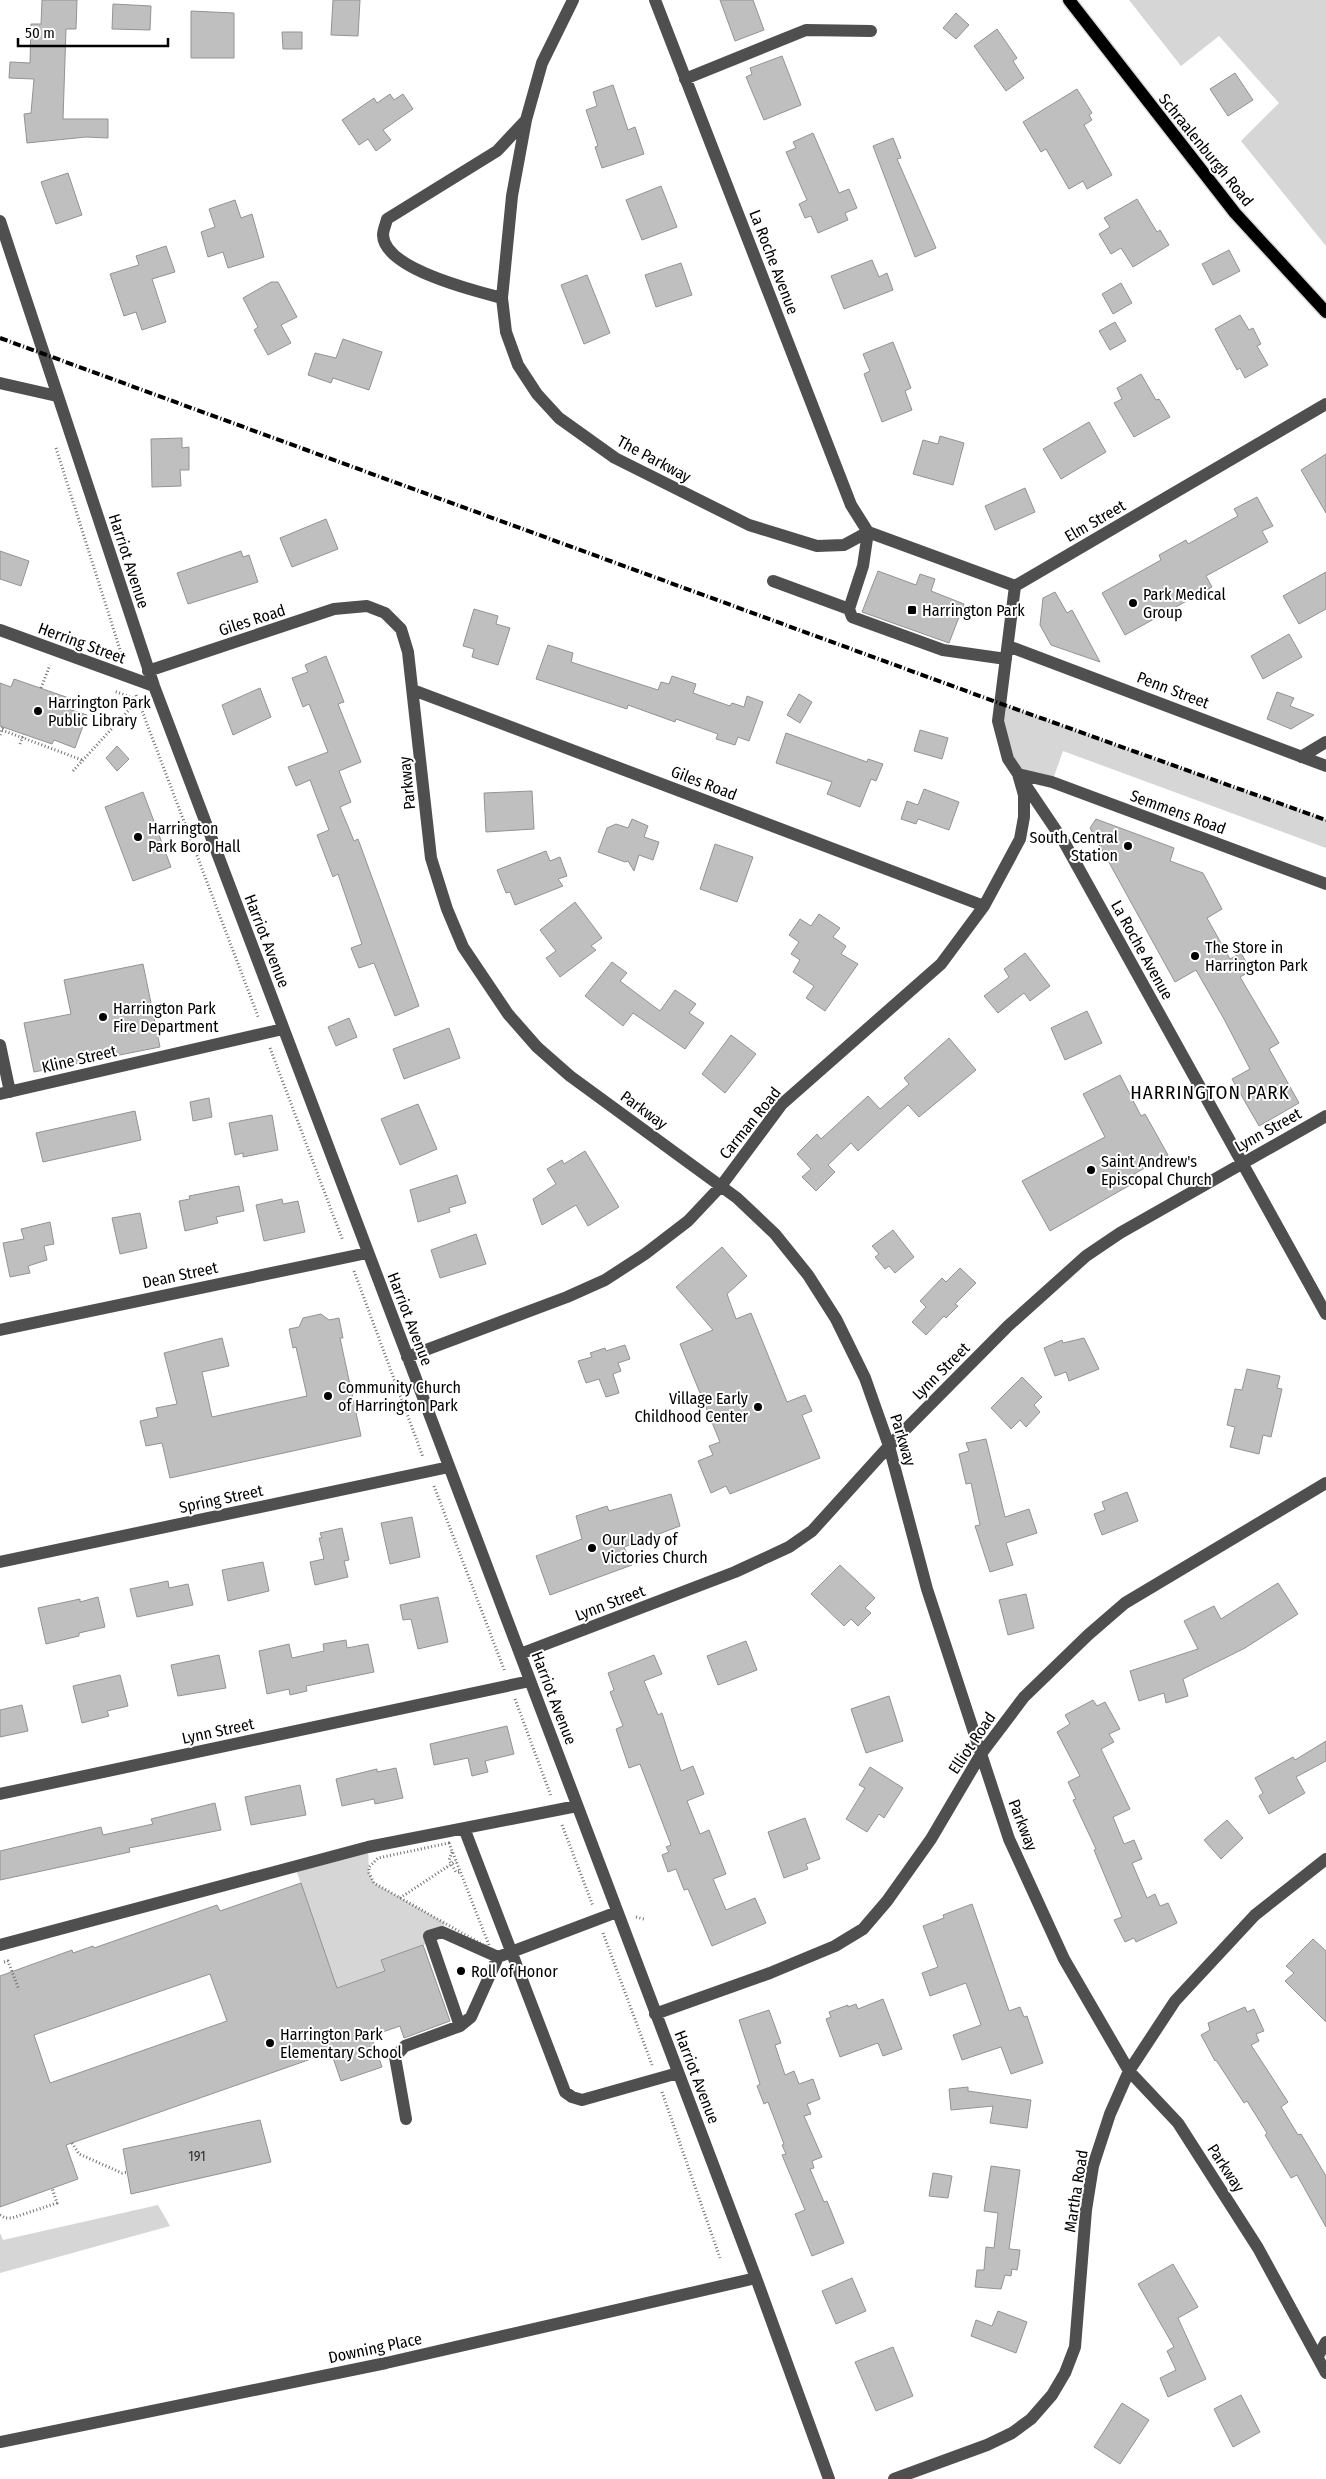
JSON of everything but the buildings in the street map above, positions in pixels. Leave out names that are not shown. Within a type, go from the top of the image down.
[{"type":"main road","name":"Schraalenburgh Road","points":[[1069,0],[1235,213],[1326,312]]},
{"type":"street","name":"The Parkway","points":[[572,0],[542,63],[526,120],[512,196],[502,298],[509,340],[518,364],[537,394],[559,418],[615,458],[749,525],[817,546],[844,545],[868,532]]},
{"type":"street","name":"La Roche Avenue","points":[[655,0],[851,505],[868,532]]},
{"type":"street","points":[[686,79],[806,30],[871,31]]},
{"type":"street","name":"The Parkway","points":[[502,298],[467,289],[402,263],[390,251],[383,235],[387,219],[497,151],[526,120]]},
{"type":"street","name":"Harriot Avenue","points":[[0,221],[148,671],[756,2278],[829,2479]]},
{"type":"street","points":[[0,383],[57,396]]},
{"type":"street","name":"Elm Street","points":[[1015,586],[1326,404]]},
{"type":"street","points":[[849,609],[863,566],[868,532],[1015,586]]},
{"type":"street","name":"Penn Street","points":[[773,581],[849,609],[852,617],[942,650],[1007,653],[1326,766]]},
{"type":"street","name":"La Roche Avenue","points":[[1015,586],[998,721],[1008,759],[1064,842],[1326,1314]]},
{"type":"street","name":"Giles Road","points":[[148,671],[334,610],[367,606]]},
{"type":"street","name":"Parkway","points":[[367,606],[385,613],[401,629],[408,652],[431,858],[447,909],[468,954],[508,1014],[537,1047],[570,1076],[721,1186],[775,1234],[808,1275],[836,1319],[865,1378],[889,1446],[927,1589],[1009,1839],[1064,1959],[1129,2071],[1178,2123],[1258,2248],[1326,2373]]},
{"type":"street","name":"Herring Street","points":[[0,630],[154,686]]},
{"type":"street","name":"Giles Road","points":[[413,690],[984,906]]},
{"type":"street","points":[[1301,757],[1326,742]]},
{"type":"street","name":"Semmens Road","points":[[1018,774],[1052,782],[1326,884]]},
{"type":"street","name":"Carman Road","points":[[408,1357],[567,1297],[605,1280],[645,1254],[688,1221],[721,1186],[782,1104],[941,964],[984,906],[1020,839],[1024,817],[1024,795],[1018,774]]},
{"type":"street","name":"Kline Street","points":[[5,1093],[283,1029]]},
{"type":"street","points":[[0,1045],[5,1093]]},
{"type":"street","name":"Lynn Street","points":[[520,1654],[736,1572],[789,1547],[812,1530],[889,1446],[1008,1326],[1086,1256],[1120,1233],[1326,1116]]},
{"type":"street","name":"Dean Street","points":[[0,1330],[367,1253]]},
{"type":"street","name":"Spring Street","points":[[0,1562],[449,1467]]},
{"type":"street","name":"Elliot Road","points":[[655,2014],[816,1954],[835,1946],[863,1929],[887,1901],[931,1839],[981,1754],[1024,1698],[1088,1635],[1126,1603],[1326,1483]]},
{"type":"street","name":"Lynn Street","points":[[0,1794],[530,1681]]},
{"type":"street","points":[[0,1945],[368,1847],[577,1806]]},
{"type":"street","points":[[464,1828],[565,2092],[572,2097],[582,2100],[678,2074]]},
{"type":"street","name":"Martha Road","points":[[894,2479],[987,2445],[1012,2433],[1031,2419],[1052,2394],[1065,2373],[1075,2347],[1086,2210],[1093,2166],[1110,2114],[1129,2071],[1175,2001],[1255,1916],[1326,1860]]},
{"type":"street","points":[[406,2119],[395,2057],[405,2046],[460,2026],[470,2017],[498,1957],[617,1912]]},
{"type":"street","points":[[460,2026],[429,1936],[442,1932],[498,1957]]},
{"type":"street","name":"Downing Place","points":[[0,2442],[386,2363],[756,2278]]},
{"type":"street","points":[[1318,2356],[1326,2342]]},
{"type":"path","points":[[54,442],[128,676],[658,2079],[720,2258]]},
{"type":"path","points":[[41,688],[50,665],[58,669]]},
{"type":"path","points":[[111,690],[138,700]]},
{"type":"path","points":[[73,771],[138,700]]},
{"type":"path","points":[[0,735],[3,728],[82,760]]},
{"type":"path","points":[[20,744],[24,736]]},
{"type":"path","points":[[448,1843],[456,1861],[489,1945],[485,1946],[400,1898],[371,1878],[370,1867],[378,1858],[448,1843]]},
{"type":"path","points":[[452,1851],[449,1855],[450,1865],[456,1872],[461,1872]]},
{"type":"path","points":[[400,1898],[456,1861]]},
{"type":"path","points":[[0,1963],[8,1961],[19,1990]]},
{"type":"path","points":[[72,2143],[78,2154],[122,2173],[128,2172]]},
{"type":"path","points":[[0,2214],[5,2218],[12,2218],[57,2203],[52,2188]]},
{"type":"shaded area","points":[[1129,0],[1326,0],[1326,246],[1241,141],[1279,103],[1219,36],[1181,66]]},
{"type":"shaded area","points":[[999,703],[1326,820],[1326,848],[1063,751],[1052,782],[1018,774]]},
{"type":"shaded area","points":[[368,1847],[369,1873],[374,1883],[445,1923],[441,1931],[427,1943],[382,1960],[385,1971],[310,1997],[279,1983],[329,1965],[295,1867]]},
{"type":"shaded area","points":[[158,2205],[170,2226],[0,2273],[0,2233],[3,2240]]},
{"type":"railway","points":[[0,338],[999,703],[1326,820]]},
{"type":"place","name":"Park Medical Group","points":[[1133,603]]},
{"type":"place","name":"Harrington Park","points":[[912,610]]},
{"type":"place","name":"Harrington Park Public Library","points":[[38,711]]},
{"type":"place","name":"Harrington Park Boro Hall","points":[[138,837]]},
{"type":"place","name":"South Central Station","points":[[1128,846]]},
{"type":"place","name":"The Store in Harrington Park","points":[[1195,956]]},
{"type":"place","name":"Harrington Park Fire Department","points":[[103,1017]]},
{"type":"place","name":"Saint Andrew's Episcopal Church","points":[[1091,1170]]},
{"type":"place","name":"Community Church of Harrington Park","points":[[328,1396]]},
{"type":"place","name":"Village Early Childhood Center","points":[[758,1407]]},
{"type":"place","name":"Our Lady of Victories Church","points":[[592,1548]]},
{"type":"place","name":"Roll of Honor","points":[[461,1971]]},
{"type":"place","name":"Harrington Park Elementary School","points":[[270,2043]]},
{"type":"district","name":"HARRINGTON PARK","points":[[1210,1092]]}]
